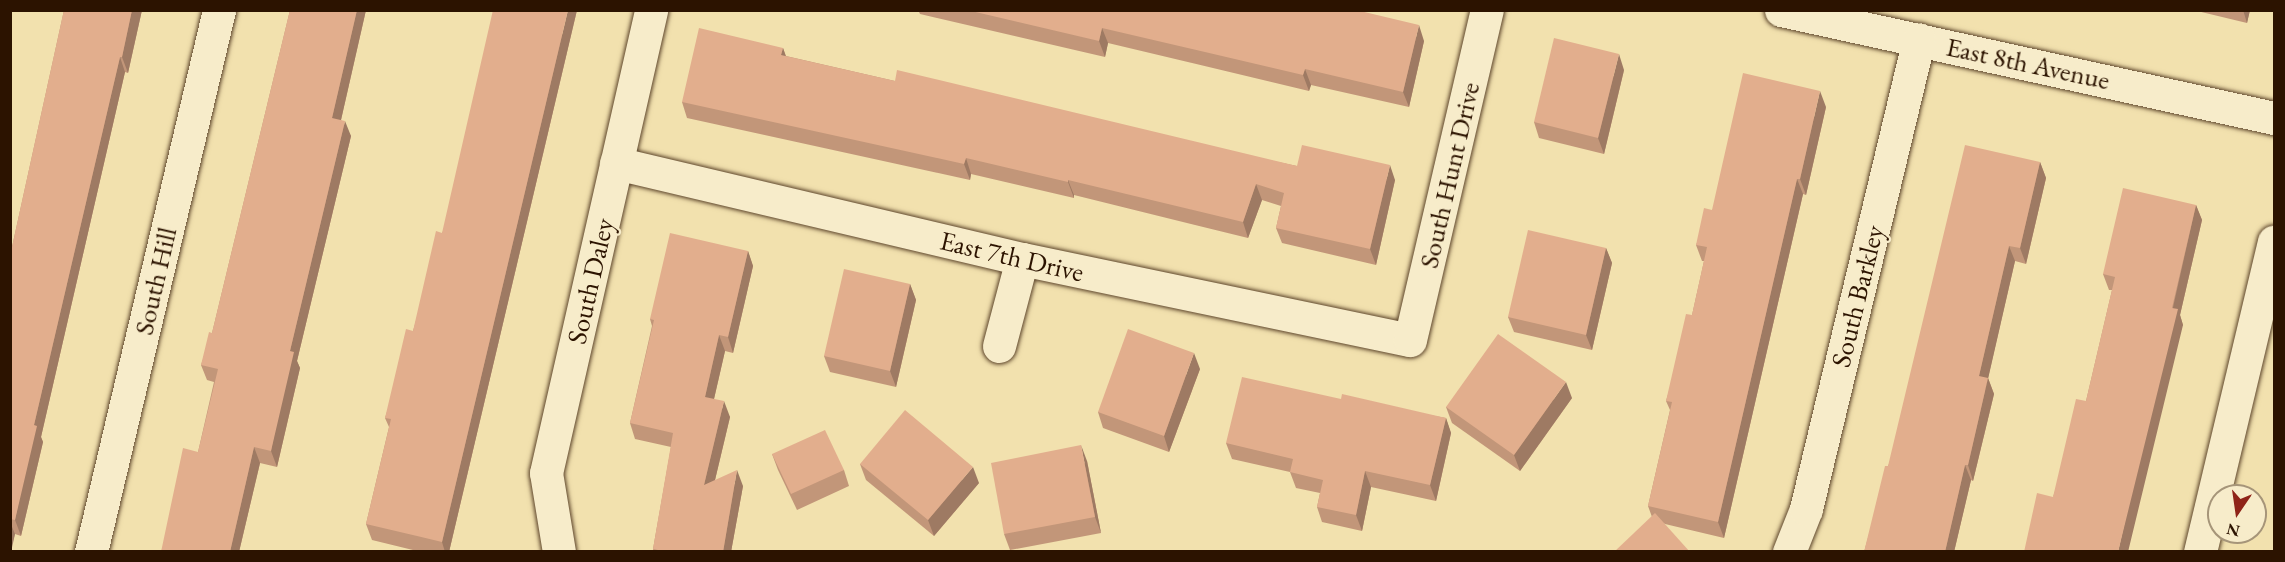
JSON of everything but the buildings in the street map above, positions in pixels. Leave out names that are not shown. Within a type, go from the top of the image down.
[{"type":"street","name":"South Hill","points":[[91,552],[219,10]]},
{"type":"street","name":"South Daley","points":[[559,552],[546,473],[651,10]]},
{"type":"street","name":"South Hunt Drive","points":[[1410,340],[1487,10]]},
{"type":"street","name":"East 8th Avenue","points":[[1781,10],[2274,117]]},
{"type":"street","name":"South Barkley","points":[[1789,552],[1806,509],[1919,39]]},
{"type":"street","name":"East 7th Drive","points":[[616,163],[1022,259],[1410,340]]},
{"type":"street","points":[[2200,552],[2274,242]]},
{"type":"street","points":[[999,346],[1022,259]]}]
